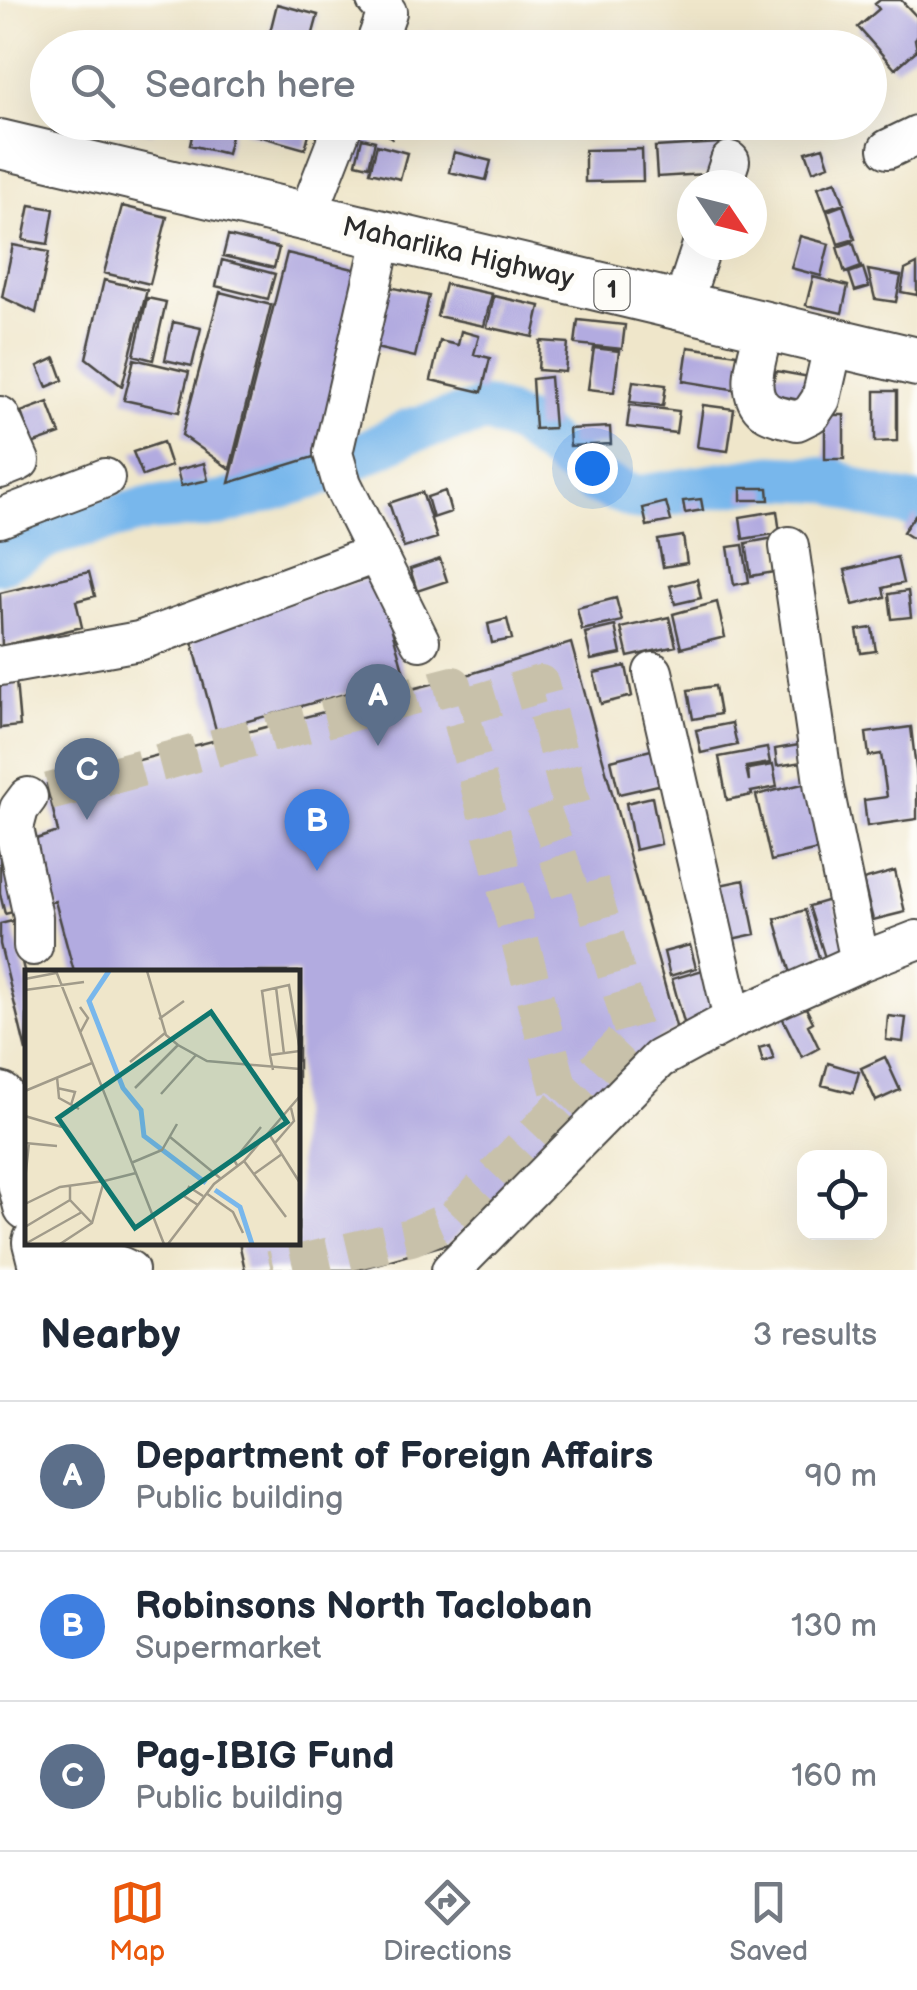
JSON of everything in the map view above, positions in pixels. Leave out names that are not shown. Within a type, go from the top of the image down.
[{"type":"main road","name":"Maharlika Highway","points":[[0,144],[917,362]]},
{"type":"main road","points":[[2,1112],[25,1195]]},
{"type":"street","points":[[379,30],[386,4]]},
{"type":"street","points":[[307,217],[337,140]]},
{"type":"street","points":[[383,235],[338,468],[375,554],[420,641]]},
{"type":"street","points":[[682,306],[697,260]]},
{"type":"street","points":[[766,326],[752,385],[768,414],[798,421],[811,414],[821,399],[834,342]]},
{"type":"street","points":[[0,416],[20,461],[0,469]]},
{"type":"street","points":[[0,518],[105,478]]},
{"type":"street","points":[[788,546],[824,788],[860,962]]},
{"type":"street","points":[[0,666],[140,641],[375,554]]},
{"type":"street","points":[[653,672],[733,1020]]},
{"type":"street","points":[[26,797],[18,809],[14,828],[33,916],[36,959]]},
{"type":"street","points":[[0,834],[19,917],[36,959]]},
{"type":"street","points":[[452,1270],[659,1059],[733,1020],[917,940]]},
{"type":"street","points":[[51,1260],[84,1245]]},
{"type":"street","points":[[115,1245],[131,1270]]},
{"type":"street","points":[[51,1260],[116,1263],[131,1270]]},
{"type":"building","points":[[880,0],[901,0],[917,17],[917,50],[895,69],[887,60],[887,30],[858,27],[879,9],[875,4]]},
{"type":"building","points":[[277,4],[318,15],[314,30],[270,30]]},
{"type":"building","points":[[191,140],[230,140],[227,154],[190,145]]},
{"type":"building","points":[[273,140],[307,140],[305,149]]},
{"type":"building","points":[[362,140],[375,141],[369,166],[356,163]]},
{"type":"building","points":[[720,143],[721,170],[677,170],[677,176],[657,177],[655,147]]},
{"type":"building","points":[[377,145],[407,153],[400,179],[370,172]]},
{"type":"building","points":[[823,147],[829,165],[813,171],[806,152]]},
{"type":"building","points":[[642,149],[643,181],[585,182],[585,150]]},
{"type":"building","points":[[454,152],[491,161],[486,180],[449,172]]},
{"type":"building","points":[[836,181],[844,203],[826,209],[818,187]]},
{"type":"building","points":[[30,205],[54,209],[48,244],[23,240]]},
{"type":"building","points":[[843,205],[855,239],[838,244],[827,211]]},
{"type":"building","points":[[122,206],[167,217],[150,284],[104,273]]},
{"type":"building","points":[[228,236],[279,248],[274,268],[223,256]]},
{"type":"building","points":[[800,236],[829,244],[821,276],[791,268]]},
{"type":"building","points":[[853,242],[861,267],[845,273],[837,247]]},
{"type":"building","points":[[13,245],[49,252],[36,313],[2,297]]},
{"type":"building","points":[[287,253],[366,272],[320,455],[229,483]]},
{"type":"building","points":[[222,260],[275,274],[268,299],[216,286]]},
{"type":"building","points":[[917,264],[917,295],[901,292],[905,270]]},
{"type":"building","points":[[863,268],[869,287],[855,291],[849,273]]},
{"type":"building","points":[[868,270],[901,276],[896,302],[875,299]]},
{"type":"building","points":[[813,277],[848,286],[842,313],[806,305]]},
{"type":"building","points":[[104,280],[147,290],[122,386],[86,358]]},
{"type":"building","points":[[445,284],[492,294],[484,326],[437,316]]},
{"type":"building","points":[[381,285],[429,296],[415,357],[367,346]]},
{"type":"building","points":[[220,292],[271,305],[230,469],[182,435]]},
{"type":"building","points":[[494,296],[540,306],[533,337],[487,327]]},
{"type":"building","points":[[147,298],[166,302],[153,360],[134,355]]},
{"type":"building","points":[[578,320],[625,325],[622,349],[575,344]]},
{"type":"building","points":[[173,322],[201,328],[192,366],[165,360]]},
{"type":"building","points":[[461,331],[479,336],[474,354],[490,358],[482,392],[431,380],[440,341],[458,345]]},
{"type":"building","points":[[540,341],[568,343],[565,372],[538,370]]},
{"type":"building","points":[[688,347],[744,355],[738,390],[683,381]]},
{"type":"building","points":[[594,348],[619,351],[614,392],[588,389]]},
{"type":"building","points":[[55,358],[63,380],[47,387],[38,366]]},
{"type":"building","points":[[134,359],[189,372],[179,412],[124,400]]},
{"type":"building","points":[[776,371],[815,378],[809,402],[770,394]]},
{"type":"building","points":[[550,377],[554,428],[535,429],[532,379]]},
{"type":"building","points":[[633,381],[666,385],[663,406],[630,402]]},
{"type":"building","points":[[875,391],[897,391],[897,441],[875,442]]},
{"type":"building","points":[[48,402],[60,434],[32,444],[21,412]]},
{"type":"building","points":[[630,405],[679,411],[676,433],[627,427]]},
{"type":"building","points":[[703,405],[734,409],[728,451],[697,447]]},
{"type":"building","points":[[825,415],[844,415],[844,459],[825,459]]},
{"type":"building","points":[[610,427],[611,444],[570,446],[569,429]]},
{"type":"building","points":[[163,442],[171,466],[143,476],[133,452]]},
{"type":"building","points":[[204,463],[208,480],[181,486],[177,470]]},
{"type":"building","points":[[741,488],[768,488],[769,500],[741,500]]},
{"type":"building","points":[[445,491],[451,512],[433,518],[427,497]]},
{"type":"building","points":[[422,492],[437,538],[404,548],[389,503]]},
{"type":"building","points":[[701,499],[703,510],[685,513],[683,501]]},
{"type":"building","points":[[666,502],[671,521],[647,526],[643,508]]},
{"type":"building","points":[[777,511],[780,533],[743,539],[740,517]]},
{"type":"building","points":[[917,517],[917,541],[903,532]]},
{"type":"building","points":[[683,536],[687,563],[663,567],[658,540]]},
{"type":"building","points":[[774,538],[780,571],[751,576],[746,543]]},
{"type":"building","points":[[743,545],[749,582],[734,585],[728,547]]},
{"type":"building","points":[[897,557],[903,583],[883,588],[885,597],[853,605],[845,570]]},
{"type":"building","points":[[440,559],[447,581],[417,591],[410,569]]},
{"type":"building","points":[[89,572],[95,596],[76,601],[82,627],[2,646],[0,593]]},
{"type":"building","points":[[377,576],[405,677],[216,730],[189,629]]},
{"type":"building","points":[[697,579],[701,598],[675,604],[670,586]]},
{"type":"building","points":[[908,591],[911,617],[892,619],[889,594]]},
{"type":"building","points":[[616,598],[622,621],[582,630],[577,608]]},
{"type":"building","points":[[717,602],[725,637],[681,648],[673,614]]},
{"type":"building","points":[[669,617],[676,646],[628,657],[621,628]]},
{"type":"building","points":[[507,619],[512,639],[492,643],[488,624]]},
{"type":"building","points":[[615,626],[621,654],[591,660],[585,633]]},
{"type":"building","points":[[872,628],[876,651],[861,653],[857,630]]},
{"type":"building","points":[[571,643],[677,1030],[660,1039],[448,1244],[355,1270],[245,1270],[240,1245],[300,1245],[300,970],[73,970],[55,901],[5,914],[0,894],[0,851],[58,832],[47,784],[470,674]]},
{"type":"building","points":[[626,666],[632,696],[601,704],[594,673]]},
{"type":"building","points":[[16,681],[20,726],[0,728],[0,683]]},
{"type":"building","points":[[715,686],[720,714],[693,719],[688,690]]},
{"type":"building","points":[[732,723],[737,745],[701,753],[696,730]]},
{"type":"building","points":[[911,727],[917,819],[867,826],[864,800],[887,797],[881,754],[869,756],[866,733]]},
{"type":"building","points":[[799,745],[802,762],[777,766],[775,749]]},
{"type":"building","points":[[659,748],[667,783],[619,794],[611,760]]},
{"type":"building","points":[[767,748],[770,763],[746,767],[749,781],[748,769],[773,765],[777,787],[727,800],[719,757]]},
{"type":"building","points":[[811,782],[826,848],[771,861],[756,795]]},
{"type":"building","points":[[652,797],[661,844],[635,850],[626,803]]},
{"type":"building","points":[[895,871],[905,912],[873,920],[863,880]]},
{"type":"building","points":[[744,880],[755,934],[727,940],[715,886]]},
{"type":"building","points":[[833,899],[849,954],[826,961],[809,906]]},
{"type":"building","points":[[805,910],[822,968],[792,977],[775,919]]},
{"type":"building","points":[[12,921],[25,975],[25,1047],[0,944],[0,924]]},
{"type":"building","points":[[690,945],[696,968],[670,976],[664,952]]},
{"type":"building","points":[[706,969],[719,1017],[685,1026],[672,979]]},
{"type":"building","points":[[801,998],[813,1022],[808,1025],[819,1048],[802,1057],[778,1009]]},
{"type":"building","points":[[888,1016],[906,1018],[903,1042],[886,1040]]},
{"type":"building","points":[[769,1045],[774,1059],[763,1063],[759,1048]]},
{"type":"building","points":[[885,1057],[900,1090],[876,1101],[861,1068]]},
{"type":"building","points":[[828,1063],[859,1072],[853,1093],[822,1085]]},
{"type":"waterway","points":[[0,562],[54,533],[149,509],[220,504],[327,472],[409,431],[487,410],[524,425],[594,482],[637,498],[772,477],[831,480],[869,496],[917,506]]},
{"type":"tunnel","points":[[460,708],[540,684],[574,814],[533,829]]},
{"type":"tunnel","points":[[49,792],[453,685],[563,1105],[455,1218],[411,1237],[271,1270]]},
{"type":"tunnel","points":[[546,880],[585,867],[633,1031],[563,1105]]},
{"type":"place","name":"Department of Foreign Affairs","points":[[378,746]]},
{"type":"place","name":"Pag-IBIG Fund","points":[[87,820]]},
{"type":"place","name":"Robinsons North Tacloban","points":[[317,871]]}]
